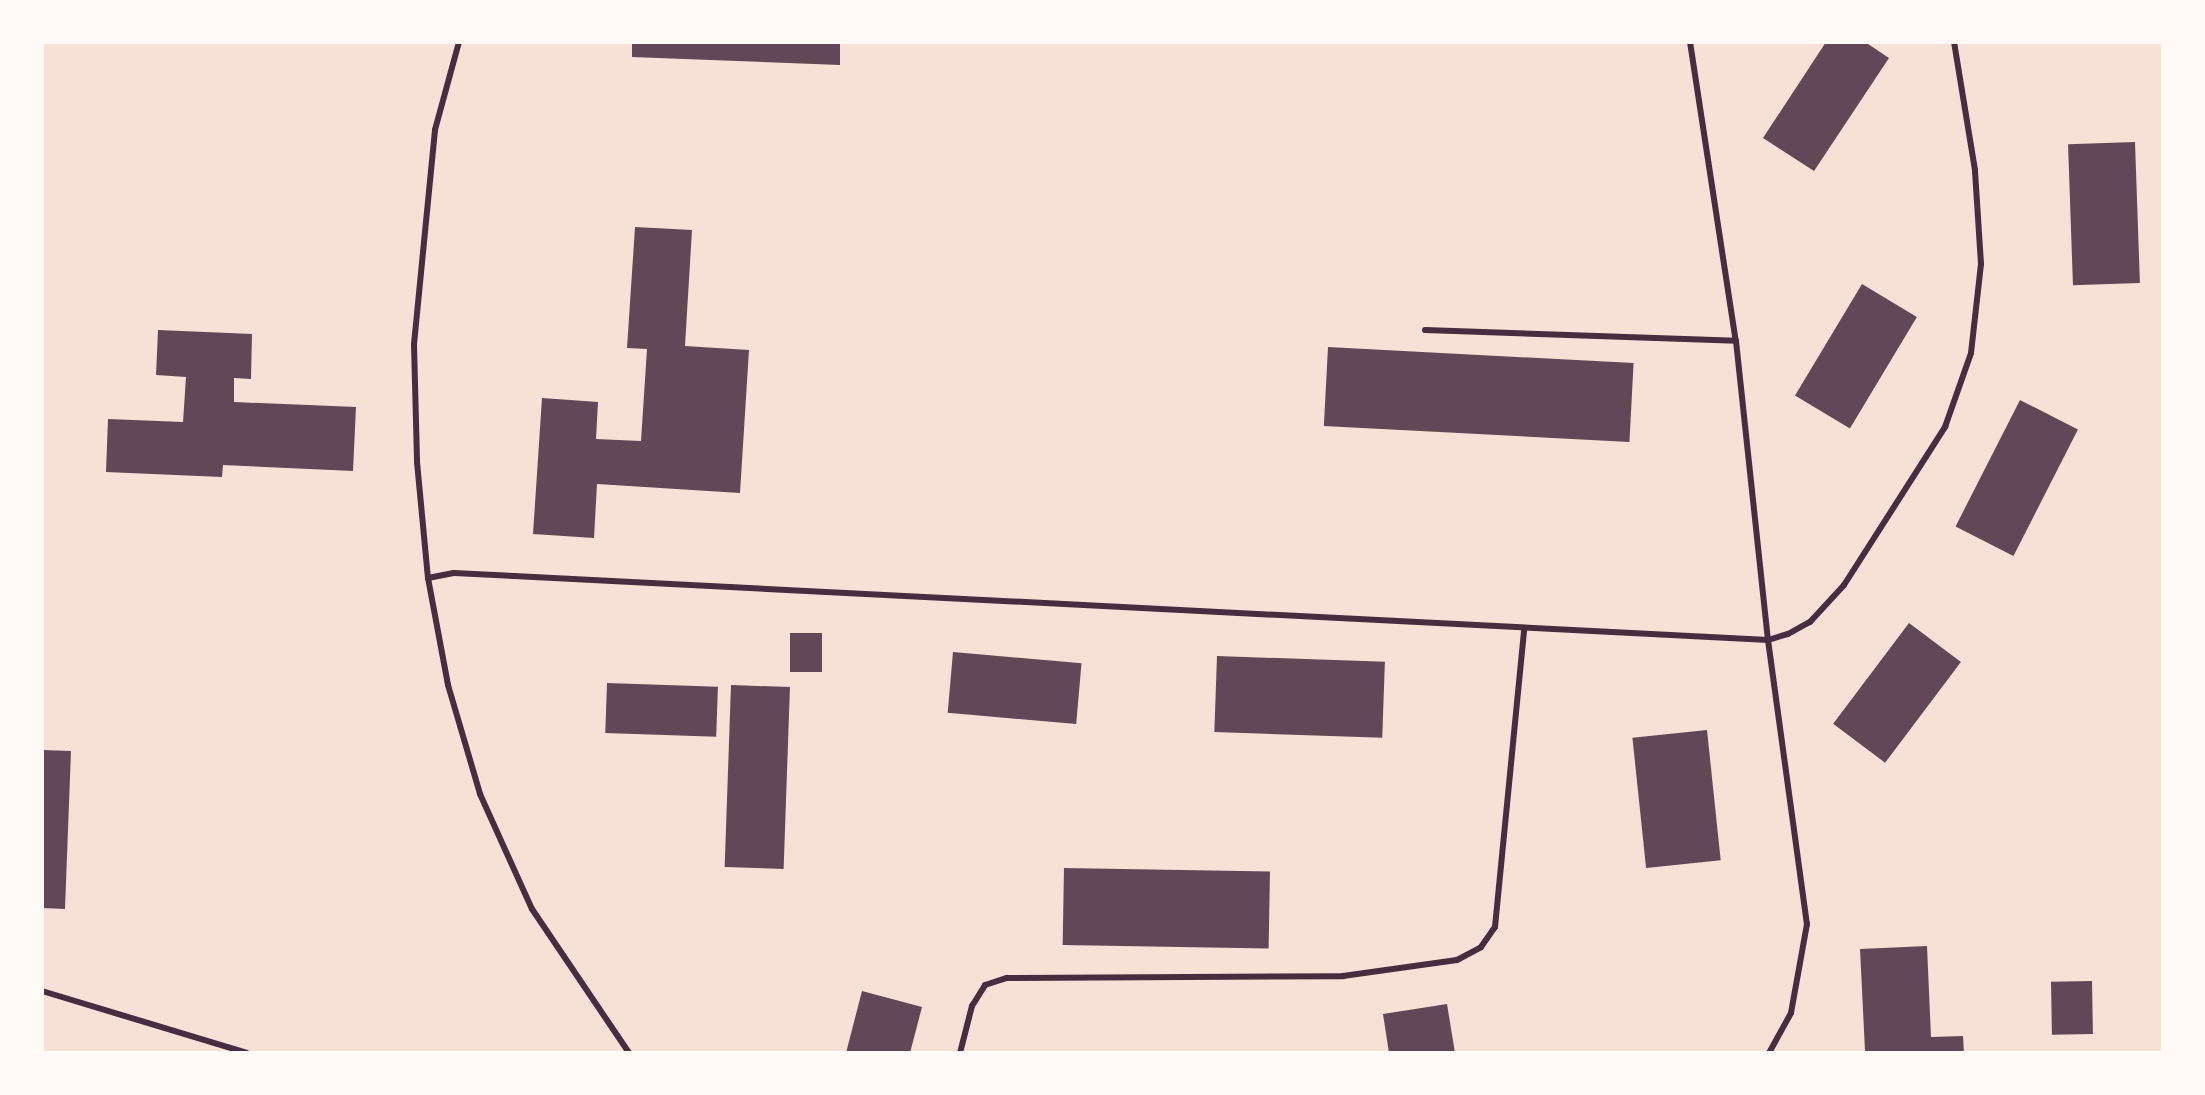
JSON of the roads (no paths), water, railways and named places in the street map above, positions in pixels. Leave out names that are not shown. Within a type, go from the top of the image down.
[{"type":"lane","points":[[459,42],[435,130],[414,345],[417,462],[428,578],[448,685],[480,794],[532,909],[629,1053]]},
{"type":"lane","points":[[1690,42],[1736,341],[1768,640],[1807,924],[1791,1013],[1769,1053]]},
{"type":"lane","points":[[428,578],[499,575],[1524,630],[1768,640],[1810,622],[1844,585],[1945,427],[1971,353],[1981,264],[1975,170],[1954,42]]},
{"type":"lane","points":[[1425,330],[1736,341]]},
{"type":"lane","points":[[960,1053],[972,1006],[985,985],[1007,978],[1343,976],[1457,960],[1481,947],[1495,927],[1524,630]]},
{"type":"lane","points":[[42,991],[247,1053]]}]
